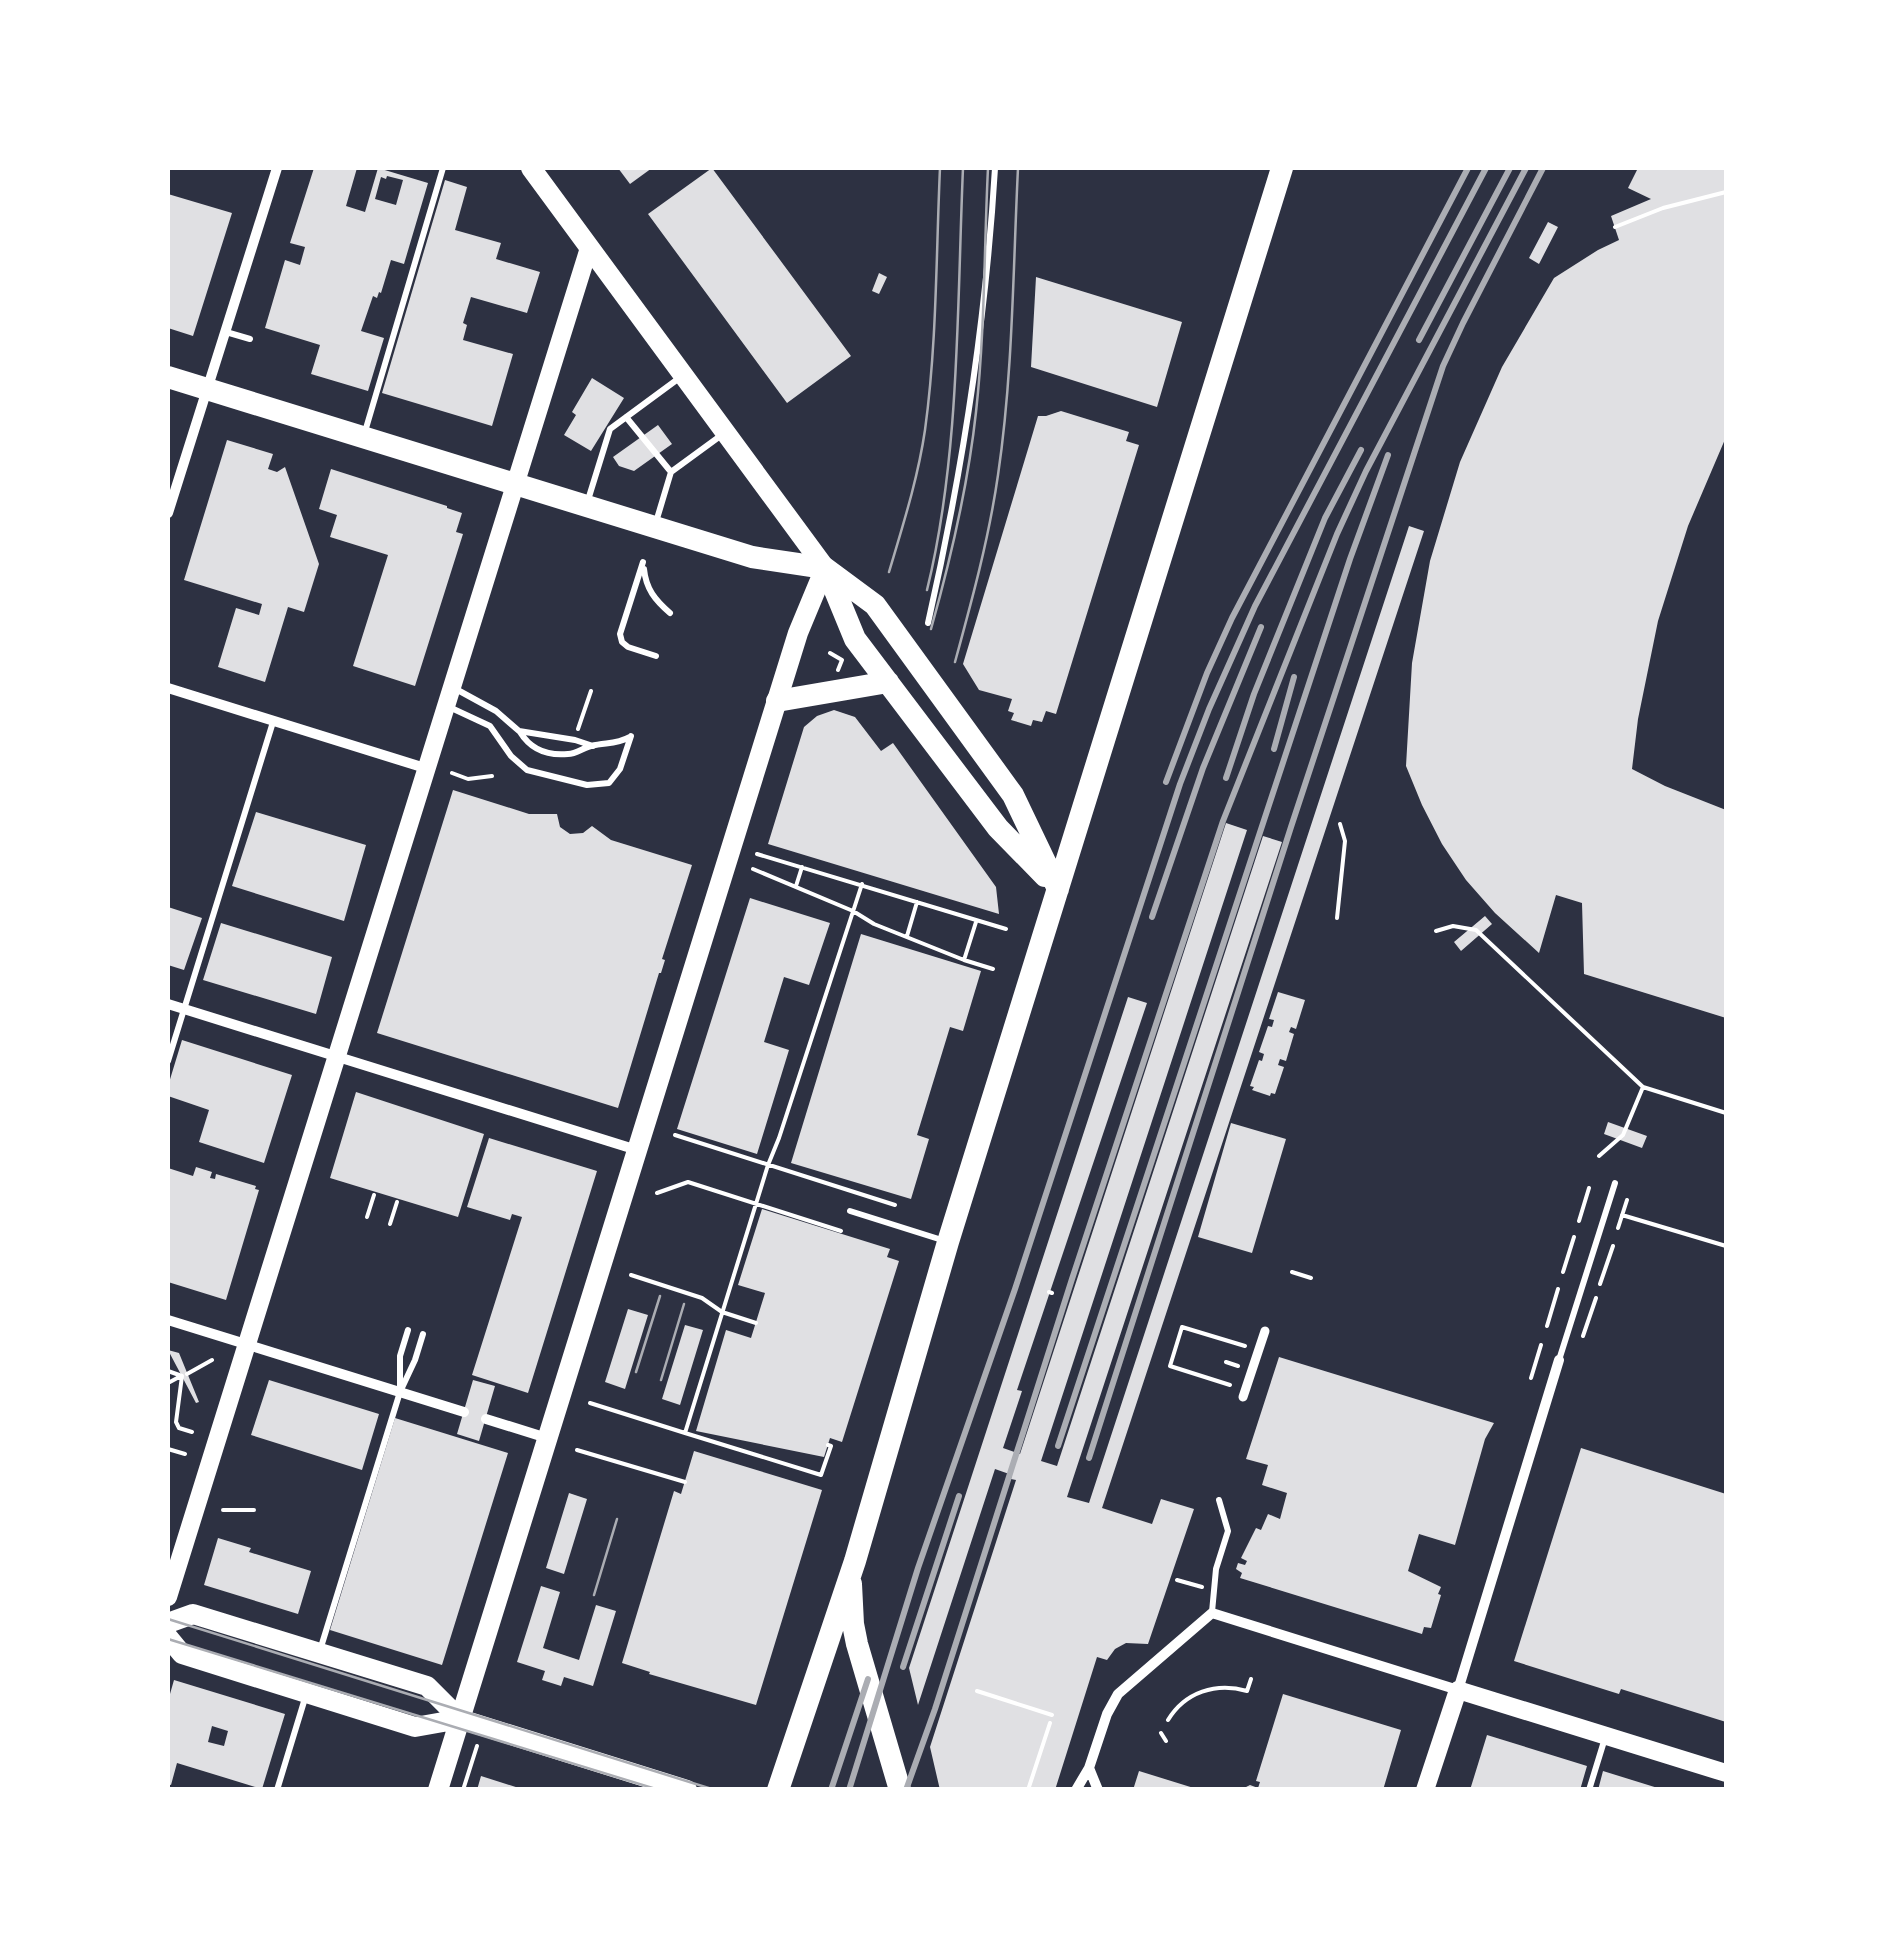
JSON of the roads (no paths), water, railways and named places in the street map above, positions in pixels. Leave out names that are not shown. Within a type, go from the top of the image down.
[{"type":"main road","points":[[531,168],[826,568],[856,639],[998,828],[1058,889]]},
{"type":"main road","points":[[778,1790],[854,1561],[948,1242],[1282,168]]},
{"type":"main road","points":[[168,377],[752,557],[826,568],[875,605],[1013,795],[1058,889]]},
{"type":"main road","points":[[438,1790],[776,701],[798,632],[826,568]]},
{"type":"main road","points":[[776,701],[888,682]]},
{"type":"main road","points":[[854,1561],[853,1624],[900,1790]]},
{"type":"main road","points":[[168,1623],[194,1614],[427,1686],[460,1719]]},
{"type":"main road","points":[[168,1636],[182,1654],[415,1727],[460,1719],[687,1790]]},
{"type":"street","points":[[168,513],[277,168]]},
{"type":"street","points":[[168,1598],[589,248]]},
{"type":"street","points":[[168,688],[425,768]]},
{"type":"street","points":[[168,1004],[637,1150]]},
{"type":"street","points":[[168,1320],[464,1412]]},
{"type":"street","points":[[1243,1397],[1265,1332]]},
{"type":"street","points":[[1426,1790],[1559,1360]]},
{"type":"street","points":[[486,1418],[548,1438]]},
{"type":"street","points":[[1076,1790],[1090,1768],[1107,1714],[1118,1694],[1212,1613],[1726,1773]]},
{"type":"street","points":[[1090,1768],[1098,1790]]},
{"type":"lane","points":[[364,437],[444,168]]},
{"type":"lane","points":[[928,623],[957,484],[982,330],[995,168]]},
{"type":"lane","points":[[224,332],[250,339]]},
{"type":"lane","points":[[586,506],[610,429],[682,376]]},
{"type":"lane","points":[[626,417],[671,472]]},
{"type":"lane","points":[[654,527],[671,472],[724,433]]},
{"type":"lane","points":[[656,656],[628,647],[620,634],[643,562],[650,591],[670,613]]},
{"type":"lane","points":[[446,706],[490,726],[511,756],[527,770],[586,785],[609,783],[620,769],[631,736],[616,744],[570,754],[538,752],[496,711],[451,686]]},
{"type":"lane","points":[[168,1061],[274,721]]},
{"type":"lane","points":[[519,731],[593,746]]},
{"type":"lane","points":[[1559,1360],[1615,1183]]},
{"type":"lane","points":[[850,1211],[948,1242]]},
{"type":"lane","points":[[400,1392],[400,1356],[408,1330]]},
{"type":"lane","points":[[319,1653],[400,1392],[423,1334]]},
{"type":"lane","points":[[1212,1613],[1216,1568],[1228,1531],[1219,1500]]},
{"type":"lane","points":[[276,1790],[306,1693]]},
{"type":"lane","points":[[1589,1790],[1606,1736]]},
{"type":"tram line","points":[[889,572],[925,430],[934,332],[940,168]]},
{"type":"tram line","points":[[927,590],[938,539],[951,434],[963,168]]},
{"type":"tram line","points":[[931,629],[958,522],[973,440],[981,351],[988,168]]},
{"type":"tram line","points":[[955,662],[985,546],[1003,437],[1018,168]]},
{"type":"tram line","points":[[636,1372],[660,1296]]},
{"type":"tram line","points":[[661,1380],[684,1304]]},
{"type":"tram line","points":[[594,1595],[617,1519]]},
{"type":"tram line","points":[[168,1619],[715,1790]]},
{"type":"tram line","points":[[168,1639],[659,1790]]},
{"type":"railway","points":[[1166,782],[1232,618],[1468,168]]},
{"type":"railway","points":[[849,1790],[918,1568],[1015,1289],[1180,784],[1209,709],[1255,606],[1486,168]]},
{"type":"railway","points":[[1419,340],[1510,168]]},
{"type":"railway","points":[[906,1790],[1223,821],[1337,534],[1366,471],[1526,168]]},
{"type":"railway","points":[[1089,1458],[1443,366],[1543,168]]},
{"type":"railway","points":[[1226,778],[1254,694],[1325,518],[1361,450]]},
{"type":"railway","points":[[1058,1446],[1350,559],[1388,455]]},
{"type":"railway","points":[[1152,917],[1203,768],[1261,627]]},
{"type":"railway","points":[[1274,749],[1294,677]]},
{"type":"railway","points":[[903,1667],[959,1496]]},
{"type":"railway","points":[[831,1790],[868,1679]]}]
